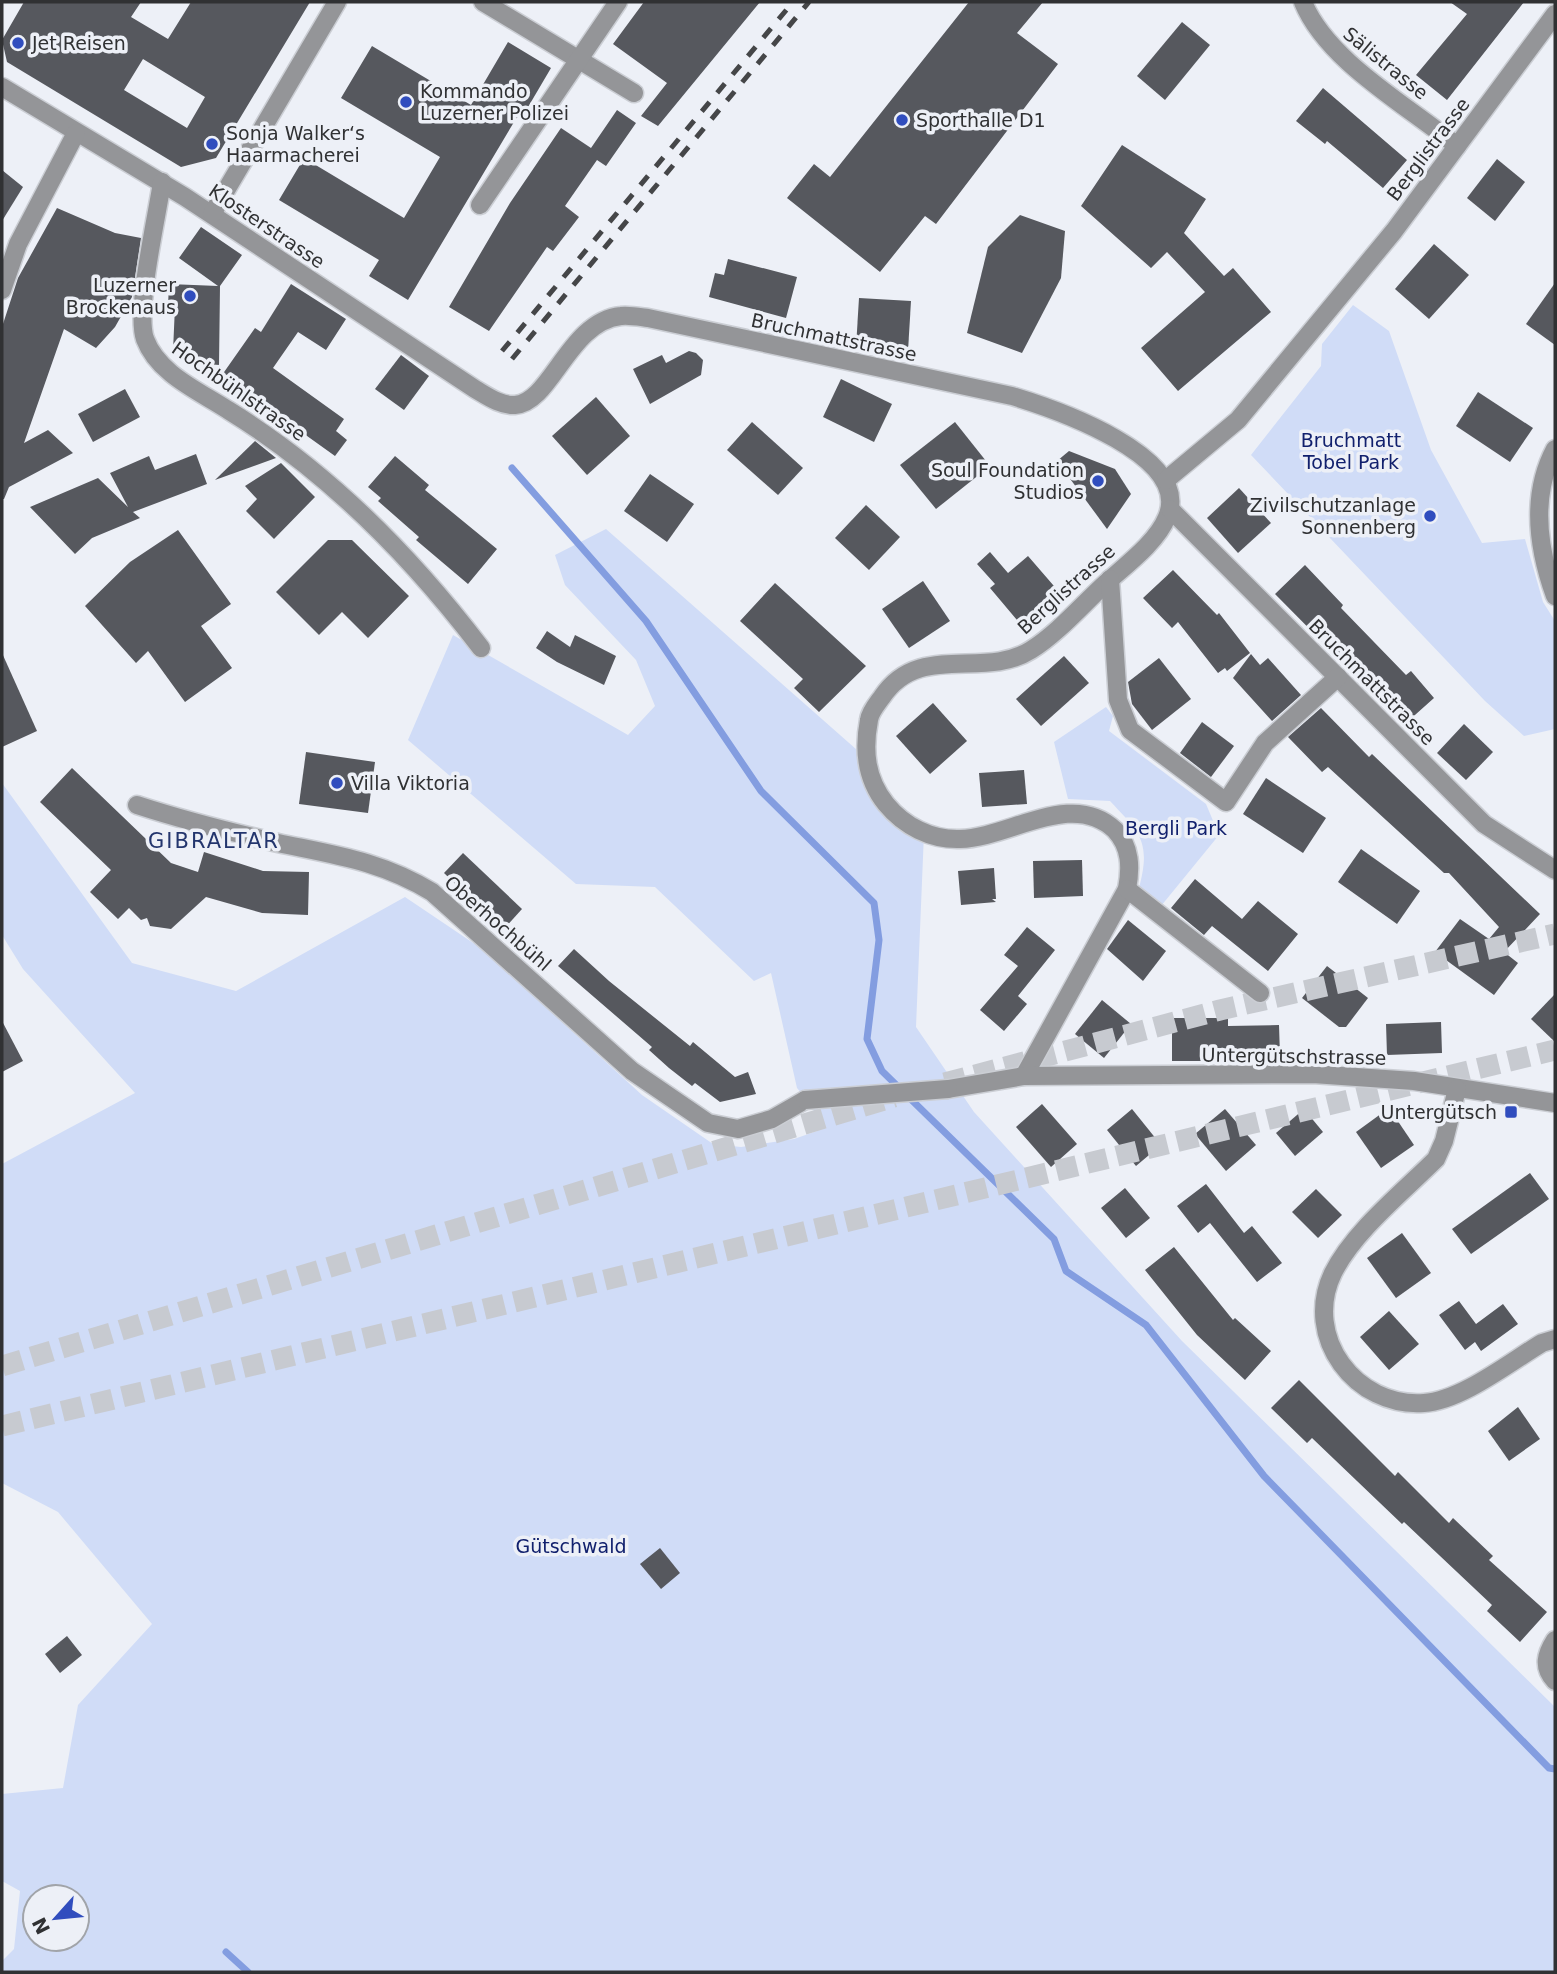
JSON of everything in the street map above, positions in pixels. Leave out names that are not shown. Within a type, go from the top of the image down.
[{"type":"street","points":[[212,214],[337,2]]},
{"type":"street","points":[[483,2],[634,93]]},
{"type":"street","points":[[480,205],[618,2]]},
{"type":"street","name":"Sälistrasse","points":[[1303,2],[1311,21],[1329,45],[1457,146]]},
{"type":"street","name":"Berglistrasse","points":[[1166,480],[1238,420],[1356,279],[1555,15]]},
{"type":"street","name":"Klosterstrasse","points":[[2,88],[162,182],[475,389],[506,405]]},
{"type":"street","points":[[2,289],[18,244],[76,133]]},
{"type":"street","name":"Hochbühlstrasse","points":[[162,182],[142,313],[144,337],[154,357],[173,375],[278,440],[332,485],[449,606],[481,648]]},
{"type":"street","name":"Bruchmattstrasse","points":[[506,405],[519,405],[537,394],[593,326],[620,316],[648,317],[1042,405],[1144,455],[1166,480]]},
{"type":"street","points":[[1555,449],[1545,476],[1539,542],[1555,596]]},
{"type":"street","points":[[1166,480],[1170,509]]},
{"type":"street","name":"Berglistrasse","points":[[1024,1076],[1127,889],[1131,870],[1129,856],[1120,835],[1107,823],[1090,814],[1069,812],[1018,825],[990,837],[957,840],[924,833],[899,820],[876,792],[865,757],[869,716],[892,683],[911,672],[939,664],[1013,660],[1032,650],[1110,579],[1160,528],[1170,509]]},
{"type":"street","name":"Bruchmattstrasse","points":[[1170,509],[1484,824],[1555,870]]},
{"type":"street","points":[[1110,579],[1118,700],[1130,730],[1226,802],[1265,743],[1338,677]]},
{"type":"street","name":"Oberhochbühl","points":[[137,805],[196,824],[360,859],[412,880],[432,892],[632,1070],[708,1123],[738,1129],[772,1119],[799,1103],[948,1088],[1024,1076]]},
{"type":"street","points":[[1127,889],[1259,993]]},
{"type":"street","name":"Untergütschstrasse","points":[[1024,1076],[1313,1074],[1414,1081],[1555,1103]]},
{"type":"street","points":[[1457,1088],[1444,1142],[1436,1158],[1350,1247],[1332,1276],[1326,1294],[1325,1320],[1330,1343],[1353,1380],[1375,1394],[1401,1402],[1425,1404],[1456,1394],[1542,1343],[1555,1339]]},
{"type":"street","points":[[1555,1640],[1547,1653],[1546,1667],[1555,1681]]},
{"type":"green space","name":"Bruchmatt Tobel Park","points":[[1353,305],[1389,331],[1431,450],[1482,543],[1525,539],[1543,602],[1555,621],[1555,729],[1524,736],[1485,701],[1251,455],[1321,366],[1322,344]]},
{"type":"green space","name":"Gütschwald","points":[[606,529],[865,757],[876,792],[924,833],[916,1027],[974,1112],[1182,1341],[1555,1707],[1555,1972],[2,1972],[2,1961],[14,1949],[20,1891],[2,1881],[2,1794],[63,1788],[78,1705],[152,1624],[58,1512],[2,1483],[2,1164],[135,1093],[23,969],[2,935],[2,783],[132,963],[236,991],[405,897],[543,990],[563,1023],[642,1095],[713,1144],[741,1147],[794,1139],[817,1131],[813,1107],[797,1088],[771,973],[754,981],[655,887],[576,884],[408,740],[453,635],[628,735],[655,706],[636,660],[565,585],[555,555]]},
{"type":"green space","name":"Bergli Park","points":[[1106,707],[1113,716],[1109,731],[1206,804],[1219,835],[1161,906],[1139,888],[1144,860],[1143,849],[1141,840],[1129,822],[1110,801],[1068,799],[1054,742]]},
{"type":"building","points":[[24,2],[141,2],[131,17],[168,39],[191,2],[310,2],[216,158],[181,167],[7,62],[2,40]],"holes":[[[143,59],[205,97],[187,128],[124,90]]]},
{"type":"building","points":[[644,2],[760,2],[658,126],[641,116],[667,83],[613,44]]},
{"type":"building","points":[[969,2],[1043,2],[1017,33],[1058,64],[936,224],[925,216],[880,272],[787,198],[814,164],[830,177]]},
{"type":"building","points":[[1450,2],[1524,2],[1447,100],[1416,75],[1467,14]]},
{"type":"building","points":[[1182,22],[1210,45],[1165,100],[1137,76]]},
{"type":"building","points":[[508,42],[551,68],[521,119],[517,117],[408,300],[369,276],[379,260],[279,200],[304,158],[404,218],[440,157],[341,98],[372,46],[471,105]]},
{"type":"building","points":[[1323,88],[1407,160],[1383,188],[1327,141],[1325,144],[1296,121]]},
{"type":"building","points":[[617,110],[636,123],[606,166],[597,160],[565,206],[579,217],[553,251],[547,247],[489,331],[449,307],[510,203],[561,128],[591,148]]},
{"type":"building","points":[[1122,145],[1206,199],[1184,233],[1224,276],[1233,268],[1271,312],[1178,391],[1141,348],[1205,292],[1167,252],[1151,268],[1081,206]]},
{"type":"building","points":[[1497,159],[1525,182],[1495,221],[1467,198]]},
{"type":"building","points":[[2,170],[23,187],[2,221]]},
{"type":"building","points":[[57,208],[115,233],[141,238],[132,297],[115,327],[96,348],[64,329],[24,443],[48,430],[73,453],[9,487],[2,499],[2,327],[18,278]]},
{"type":"building","points":[[1020,215],[1065,231],[1061,278],[1022,353],[967,333],[988,247]]},
{"type":"building","points":[[201,227],[242,255],[220,286],[219,365],[207,364],[192,352],[173,351],[175,306],[168,306],[169,284],[218,286],[179,258]]},
{"type":"building","points":[[1434,244],[1469,275],[1429,319],[1395,289]]},
{"type":"building","points":[[728,259],[797,277],[786,318],[709,297],[715,273],[724,275]]},
{"type":"building","points":[[1555,283],[1555,345],[1526,324]]},
{"type":"building","points":[[291,284],[346,319],[326,350],[298,332],[273,368],[344,419],[336,431],[347,440],[335,456],[222,375],[255,328],[261,332]]},
{"type":"building","points":[[859,298],[911,301],[908,351],[856,347]]},
{"type":"building","points":[[689,351],[696,353],[703,360],[701,375],[650,404],[633,369],[662,355],[666,363]]},
{"type":"building","points":[[401,355],[429,376],[404,410],[375,389]]},
{"type":"building","points":[[841,379],[892,404],[874,442],[823,417]]},
{"type":"building","points":[[125,389],[140,417],[93,442],[78,414]]},
{"type":"building","points":[[1478,392],[1533,428],[1510,462],[1456,426]]},
{"type":"building","points":[[596,397],[630,436],[587,475],[552,436]]},
{"type":"building","points":[[752,422],[803,468],[778,495],[727,450]]},
{"type":"building","points":[[955,422],[990,466],[936,509],[900,465]]},
{"type":"building","points":[[255,441],[276,458],[215,480]]},
{"type":"building","name":"Soul Foundation Studios","points":[[1069,451],[1115,469],[1131,494],[1107,529],[1057,461]]},
{"type":"building","points":[[196,454],[207,484],[133,512],[140,518],[92,538],[75,554],[30,507],[98,478],[128,507],[110,473],[149,456],[155,470]]},
{"type":"building","points":[[395,456],[429,485],[425,490],[497,549],[468,584],[416,540],[419,537],[378,501],[381,498],[368,487]]},
{"type":"building","points":[[281,463],[315,497],[274,539],[246,511],[257,499],[245,486]]},
{"type":"building","points":[[650,474],[694,504],[667,542],[624,511]]},
{"type":"building","points":[[1239,488],[1271,523],[1238,553],[1207,518]]},
{"type":"building","points":[[866,505],[900,537],[869,570],[835,538]]},
{"type":"building","points":[[178,530],[231,604],[201,626],[232,668],[185,702],[148,651],[136,663],[85,606],[130,562]]},
{"type":"building","points":[[328,540],[352,540],[409,596],[368,638],[342,612],[319,635],[276,592]]},
{"type":"building","points":[[990,552],[1008,573],[1028,556],[1060,593],[1022,626],[990,588],[995,584],[977,564]]},
{"type":"building","points":[[1305,565],[1343,605],[1341,608],[1406,675],[1411,671],[1434,698],[1406,723],[1368,680],[1364,684],[1275,594]]},
{"type":"building","points":[[1173,570],[1217,615],[1219,613],[1250,653],[1227,671],[1225,668],[1218,673],[1178,622],[1172,628],[1143,598]]},
{"type":"building","points":[[923,581],[950,621],[909,648],[882,609]]},
{"type":"building","points":[[775,583],[866,666],[819,712],[794,688],[803,679],[740,621]]},
{"type":"building","points":[[547,631],[570,647],[575,635],[616,656],[604,685],[557,662],[536,648]]},
{"type":"building","points":[[2,653],[37,731],[2,747]]},
{"type":"building","points":[[1251,654],[1260,665],[1268,658],[1301,695],[1272,721],[1233,678]]},
{"type":"building","points":[[1064,656],[1089,683],[1041,726],[1016,699]]},
{"type":"building","points":[[1159,658],[1191,699],[1152,730],[1132,704],[1128,682]]},
{"type":"building","points":[[933,703],[967,741],[930,774],[896,736]]},
{"type":"building","points":[[1321,708],[1369,757],[1372,754],[1540,914],[1504,952],[1518,963],[1494,995],[1435,952],[1460,919],[1489,939],[1499,927],[1449,873],[1444,873],[1328,767],[1322,772],[1288,737]]},
{"type":"building","points":[[1202,722],[1234,746],[1211,777],[1180,753]]},
{"type":"building","points":[[1464,724],[1493,752],[1466,780],[1437,753]]},
{"type":"building","name":"Villa Viktoria","points":[[306,752],[375,762],[368,813],[299,804]]},
{"type":"building","points":[[72,768],[171,863],[198,872],[204,852],[263,871],[309,872],[308,915],[262,913],[206,897],[171,929],[150,926],[147,918],[141,920],[129,908],[118,919],[90,892],[111,870],[40,802]]},
{"type":"building","points":[[1024,770],[1027,804],[982,807],[979,773]]},
{"type":"building","points":[[1266,778],[1326,818],[1303,853],[1243,814]]},
{"type":"building","points":[[1361,849],[1420,891],[1397,924],[1338,882]]},
{"type":"building","points":[[463,853],[522,909],[503,930],[444,873]]},
{"type":"building","points":[[1082,860],[1083,896],[1034,898],[1033,861]]},
{"type":"building","points":[[994,868],[996,899],[992,899],[996,902],[961,905],[958,871]]},
{"type":"building","points":[[1195,879],[1242,919],[1258,901],[1298,934],[1268,971],[1212,926],[1204,935],[1171,908]]},
{"type":"building","points":[[1128,920],[1166,951],[1143,981],[1107,949]]},
{"type":"building","points":[[1027,927],[1055,950],[1018,996],[1027,1004],[1004,1031],[980,1010],[1018,966],[1004,955]]},
{"type":"building","points":[[574,949],[690,1046],[693,1042],[735,1077],[748,1072],[756,1094],[720,1102],[695,1083],[692,1086],[669,1068],[649,1050],[652,1047],[558,966]]},
{"type":"building","points":[[1327,966],[1368,998],[1346,1027],[1339,1027],[1302,998]]},
{"type":"building","points":[[1555,994],[1555,1042],[1531,1019]]},
{"type":"building","points":[[1102,1000],[1131,1024],[1104,1058],[1075,1034]]},
{"type":"building","points":[[1172,1018],[1228,1018],[1228,1026],[1279,1025],[1280,1056],[1228,1061],[1172,1061]]},
{"type":"building","points":[[2,1021],[23,1061],[2,1072]]},
{"type":"building","points":[[1441,1022],[1442,1053],[1387,1055],[1386,1024]]},
{"type":"building","points":[[1042,1104],[1077,1144],[1051,1167],[1016,1127]]},
{"type":"building","points":[[1389,1108],[1414,1145],[1381,1168],[1356,1132]]},
{"type":"building","points":[[1132,1109],[1161,1145],[1136,1166],[1107,1130]]},
{"type":"building","points":[[1225,1109],[1256,1145],[1226,1171],[1195,1134]]},
{"type":"building","points":[[1304,1109],[1323,1132],[1295,1156],[1276,1133]]},
{"type":"building","points":[[1530,1173],[1549,1199],[1471,1254],[1452,1229]]},
{"type":"building","points":[[1206,1184],[1244,1233],[1252,1226],[1282,1263],[1257,1282],[1210,1223],[1198,1233],[1177,1206]]},
{"type":"building","points":[[1125,1188],[1150,1218],[1126,1238],[1101,1208]]},
{"type":"building","points":[[1316,1189],[1342,1215],[1318,1238],[1292,1212]]},
{"type":"building","points":[[1402,1233],[1431,1273],[1396,1298],[1367,1258]]},
{"type":"building","points":[[1174,1247],[1233,1320],[1235,1318],[1271,1351],[1245,1380],[1197,1335],[1145,1270]]},
{"type":"building","points":[[1459,1301],[1476,1324],[1503,1304],[1518,1324],[1481,1351],[1475,1342],[1465,1350],[1439,1315]]},
{"type":"building","points":[[1389,1311],[1419,1344],[1389,1370],[1360,1337]]},
{"type":"building","points":[[1299,1380],[1395,1476],[1398,1472],[1449,1523],[1453,1518],[1493,1556],[1489,1560],[1547,1612],[1520,1642],[1487,1611],[1492,1605],[1404,1522],[1402,1524],[1312,1438],[1307,1443],[1271,1408]]},
{"type":"building","points":[[1518,1407],[1540,1439],[1509,1461],[1488,1431]]},
{"type":"building","points":[[660,1548],[680,1573],[661,1589],[640,1564]]},
{"type":"building","points":[[67,1636],[82,1655],[60,1673],[45,1654]]},
{"type":"waterway","points":[[512,468],[646,621],[761,791],[874,903],[879,940],[867,1039],[882,1071],[1054,1239],[1066,1271],[1146,1325],[1264,1476],[1549,1768],[1555,1769]]},
{"type":"waterway","points":[[226,1952],[248,1972]]},
{"type":"tunnel","points":[[945,1083],[1220,1010],[1555,934]]},
{"type":"tunnel","points":[[2,1426],[1555,1050]]},
{"type":"tunnel","points":[[2,1366],[894,1097]]},
{"type":"railway","points":[[502,351],[793,2]]},
{"type":"railway","points":[[512,359],[809,2]]},
{"type":"place","name":"Jet Reisen","points":[[18,43]]},
{"type":"place","name":"Kommando Luzerner Polizei","points":[[406,102]]},
{"type":"place","name":"Sporthalle D1","points":[[902,120]]},
{"type":"place","name":"Sonja Walker‘s Haarmacherei","points":[[212,144]]},
{"type":"place","name":"Luzerner Brockenaus","points":[[190,296]]},
{"type":"place","name":"Soul Foundation Studios","points":[[1098,481]]},
{"type":"place","name":"Zivilschutzanlage Sonnenberg","points":[[1430,516]]},
{"type":"place","name":"Villa Viktoria","points":[[337,783]]},
{"type":"place","name":"Untergütsch","points":[[1511,1112]]},
{"type":"district","name":"GIBRALTAR","points":[[214,841]]}]
